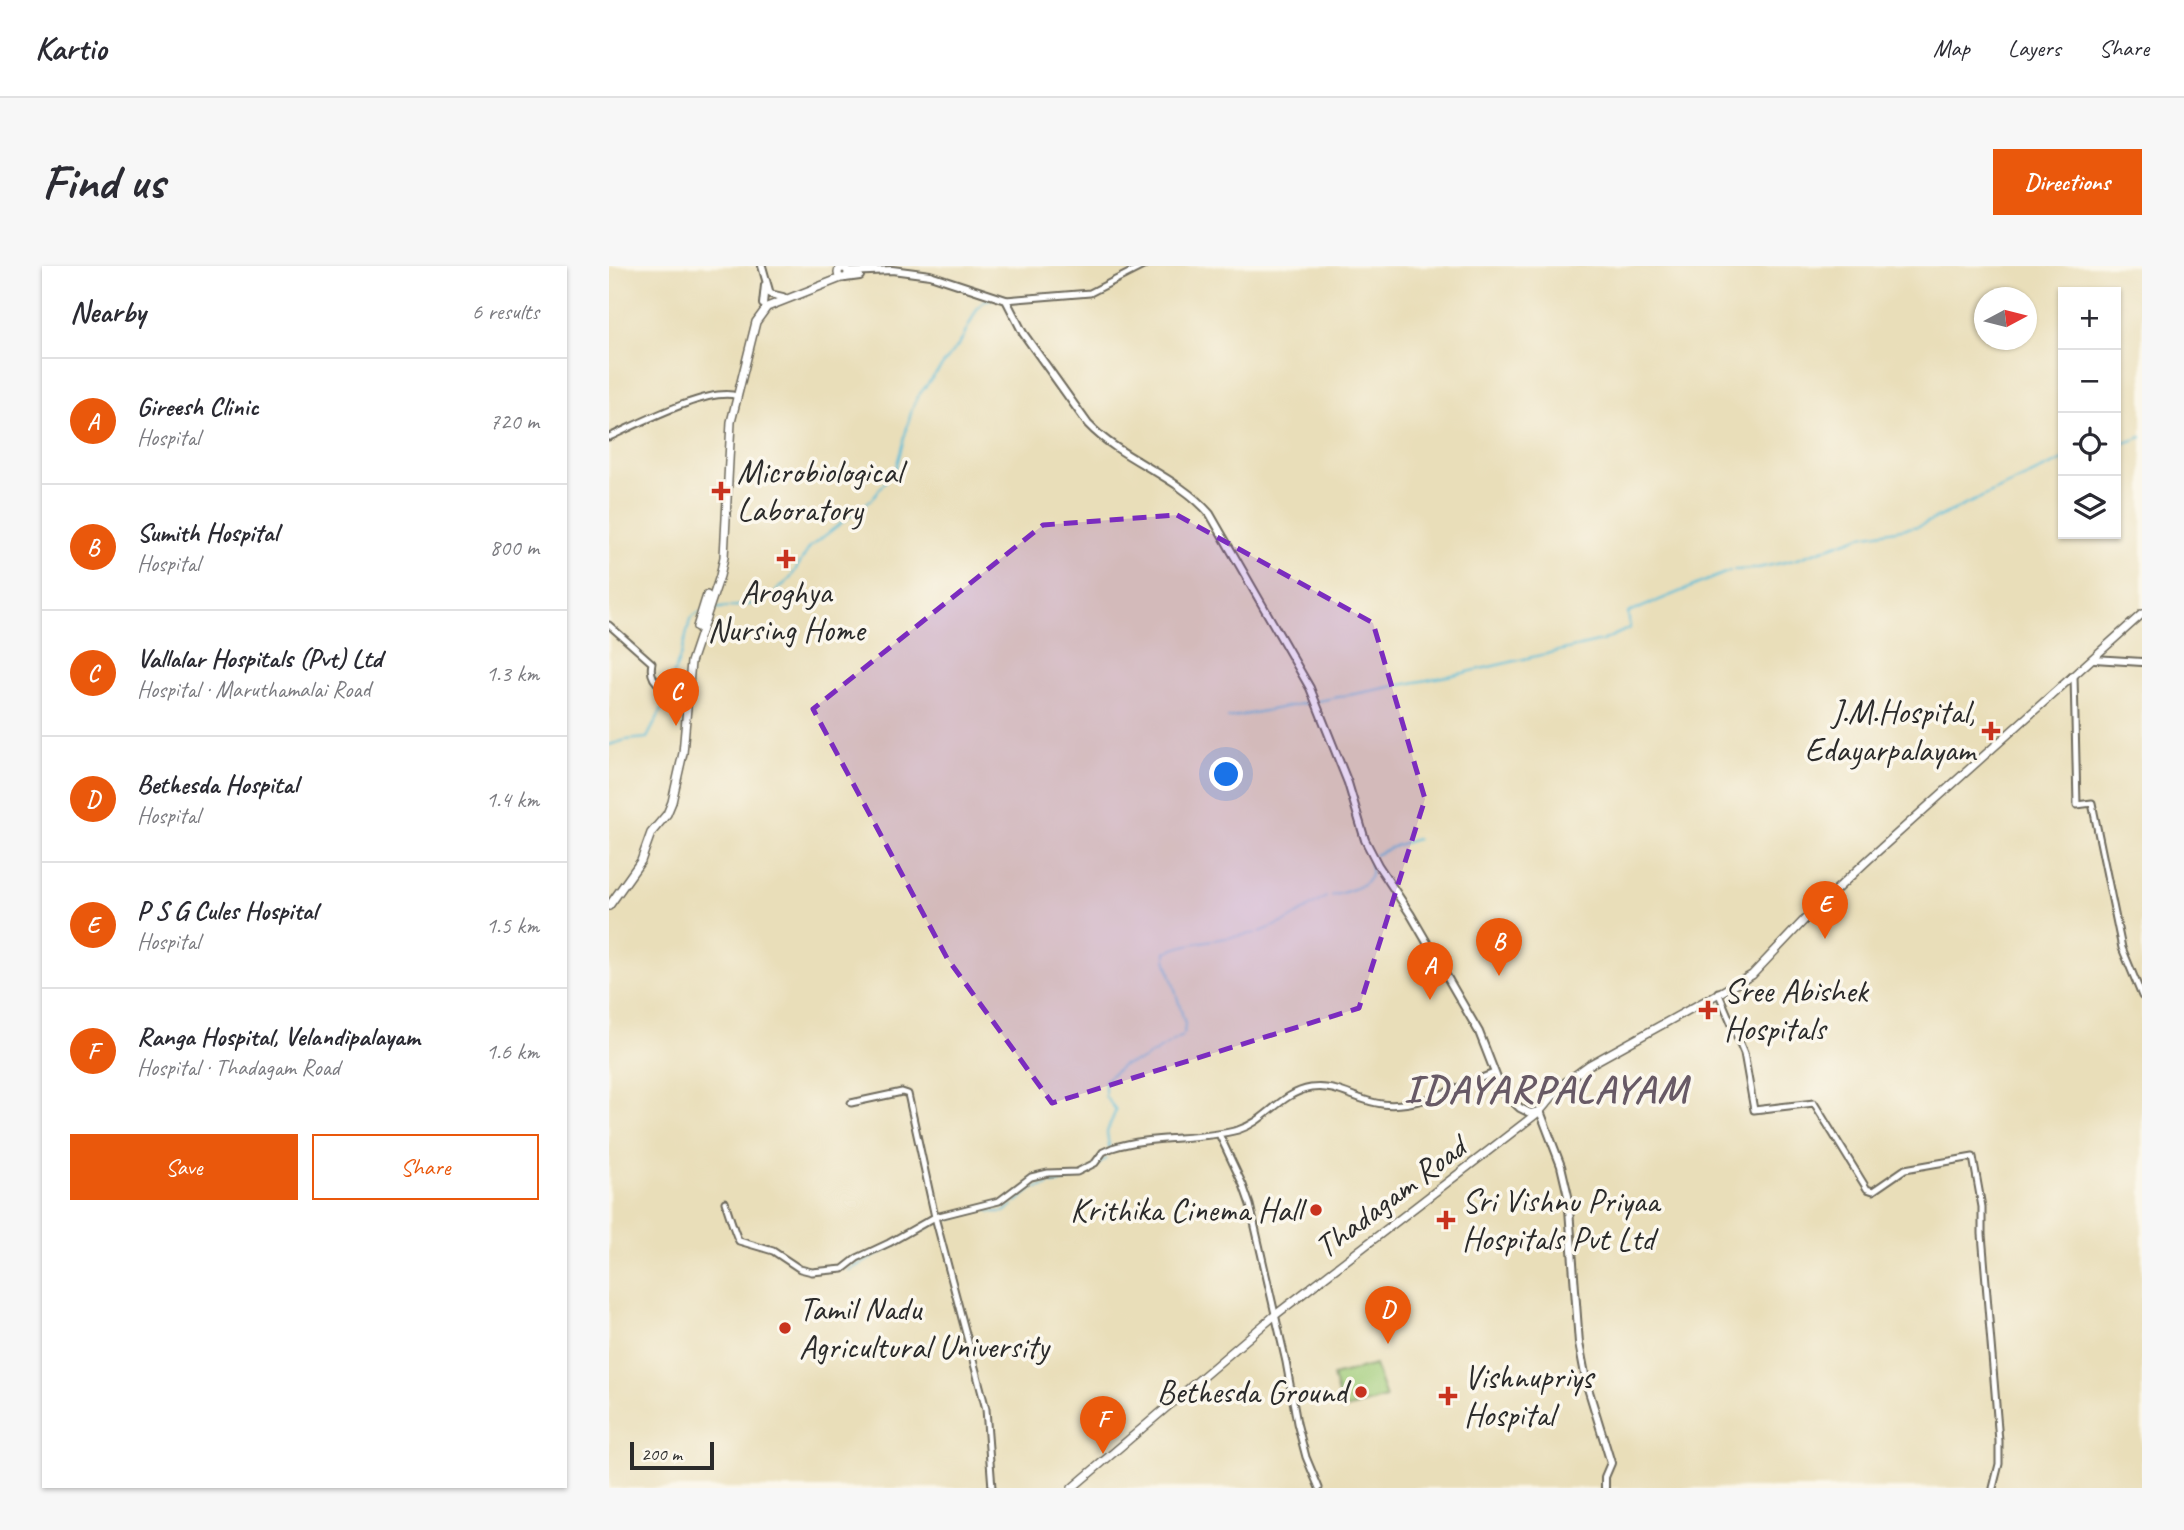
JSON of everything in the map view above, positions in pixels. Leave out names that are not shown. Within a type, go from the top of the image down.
[{"type":"main road","points":[[762,266],[771,300]]},
{"type":"main road","points":[[609,904],[639,858],[647,833],[664,812],[669,800],[682,731],[689,656],[708,600],[720,576],[726,547],[731,422],[756,322],[771,300],[845,271],[892,270],[948,279],[1006,299],[1023,333],[1088,425],[1148,468],[1182,488],[1210,514],[1310,688],[1348,783],[1365,840],[1479,1032],[1502,1091],[1510,1100],[1530,1113],[1540,1111],[1568,1196],[1574,1306],[1579,1343],[1587,1385],[1612,1463],[1605,1477],[1605,1488]]},
{"type":"main road","points":[[845,271],[917,274]]},
{"type":"main road","name":"Thadagam Road","points":[[1072,1488],[1274,1316],[1540,1111],[1563,1084],[1590,1065],[1752,975],[1808,916],[1940,793],[2142,614]]},
{"type":"main road","points":[[2094,659],[2142,662]]},
{"type":"street","points":[[1006,299],[1090,293],[1143,266]]},
{"type":"street","points":[[609,437],[691,402],[729,394],[736,396]]},
{"type":"street","points":[[609,625],[652,663],[652,679],[672,690],[687,694]]},
{"type":"street","points":[[2074,676],[2077,805],[2092,803],[2122,948],[2142,996]]},
{"type":"street","points":[[1719,992],[1744,1053],[1754,1110],[1814,1103],[1867,1189],[1873,1191],[1905,1169],[1973,1157],[1982,1207],[1999,1441],[1999,1464],[1993,1488]]},
{"type":"street","points":[[725,1202],[735,1227],[735,1237],[739,1241],[773,1251],[800,1269],[812,1272],[843,1269],[857,1258],[935,1217],[999,1201],[1031,1177],[1048,1173],[1077,1172],[1095,1163],[1110,1149],[1167,1138],[1219,1134],[1251,1126],[1260,1121],[1282,1099],[1300,1090],[1334,1088],[1368,1101],[1396,1104],[1440,1094],[1495,1073]]},
{"type":"street","points":[[851,1103],[902,1092],[908,1094],[935,1217],[986,1409],[992,1488]]},
{"type":"street","points":[[1219,1134],[1250,1205],[1286,1362],[1297,1423],[1306,1457],[1319,1488]]},
{"type":"highlighted area","points":[[1177,515],[1373,623],[1425,799],[1359,1008],[1052,1103],[947,958],[813,709],[1043,525]]},
{"type":"green space","name":"Bethesda Ground","points":[[1375,1365],[1386,1398],[1342,1410],[1333,1376]]},
{"type":"waterway","points":[[712,609],[762,603],[790,579],[810,547],[871,500],[896,468],[918,396],[960,343],[977,309],[985,300],[991,299]]},
{"type":"waterway","points":[[2121,444],[2142,437]]},
{"type":"waterway","points":[[1734,570],[1754,569],[1794,560],[1861,536],[1919,526],[2058,462]]},
{"type":"waterway","points":[[1318,701],[1463,673],[1602,641],[1630,628],[1628,613],[1730,571]]},
{"type":"waterway","points":[[667,687],[681,654],[690,619],[700,612]]},
{"type":"waterway","points":[[609,745],[647,738],[664,705],[666,692]]},
{"type":"waterway","points":[[1228,718],[1311,702]]},
{"type":"waterway","points":[[1375,855],[1417,839]]},
{"type":"waterway","points":[[1331,896],[1365,883],[1371,874],[1370,862]]},
{"type":"waterway","points":[[1260,932],[1287,921],[1326,897]]},
{"type":"waterway","points":[[1184,1033],[1185,1024],[1166,952],[1199,942],[1256,933]]},
{"type":"waterway","points":[[1109,1147],[1107,1132],[1116,1110],[1105,1096],[1105,1080],[1123,1065],[1142,1060],[1182,1036]]},
{"type":"waterway","points":[[1081,1177],[1106,1159]]},
{"type":"waterway","points":[[1052,1184],[1075,1179]]},
{"type":"waterway","points":[[1037,1188],[1049,1185]]},
{"type":"waterway","points":[[1016,1202],[1034,1188]]},
{"type":"waterway","points":[[993,1212],[1004,1212],[1013,1205]]},
{"type":"waterway","points":[[975,1210],[985,1208],[991,1212]]},
{"type":"waterway","points":[[961,1216],[972,1211]]},
{"type":"waterway","points":[[940,1221],[959,1217]]},
{"type":"waterway","points":[[849,1270],[933,1224]]},
{"type":"place","name":"Microbiological Laboratory","points":[[721,491]]},
{"type":"place","name":"Aroghya Nursing Home","points":[[786,559]]},
{"type":"place","name":"Vallalar Hospitals (Pvt) Ltd","points":[[676,726]]},
{"type":"place","name":"J.M.Hospital, Edayarpalayam","points":[[1991,731]]},
{"type":"place","name":"P S G Cules Hospital","points":[[1825,939]]},
{"type":"place","name":"Sumith Hospital","points":[[1499,976]]},
{"type":"place","name":"Gireesh Clinic","points":[[1430,1000]]},
{"type":"place","name":"Sree Abishek Hospitals","points":[[1708,1010]]},
{"type":"place","name":"Krithika Cinema Hall","points":[[1316,1210]]},
{"type":"place","name":"Sri Vishnu Priyaa Hospitals Pvt Ltd","points":[[1446,1220]]},
{"type":"place","name":"Tamil Nadu Agricultural University","points":[[785,1328]]},
{"type":"place","name":"Bethesda Hospital","points":[[1388,1344]]},
{"type":"place","name":"Bethesda Ground","points":[[1361,1392]]},
{"type":"place","name":"Vishnupriys Hospital","points":[[1448,1396]]},
{"type":"place","name":"Ranga Hospital, Velandipalayam","points":[[1103,1454]]},
{"type":"district","name":"IDAYARPALAYAM","points":[[1546,1089]]}]
